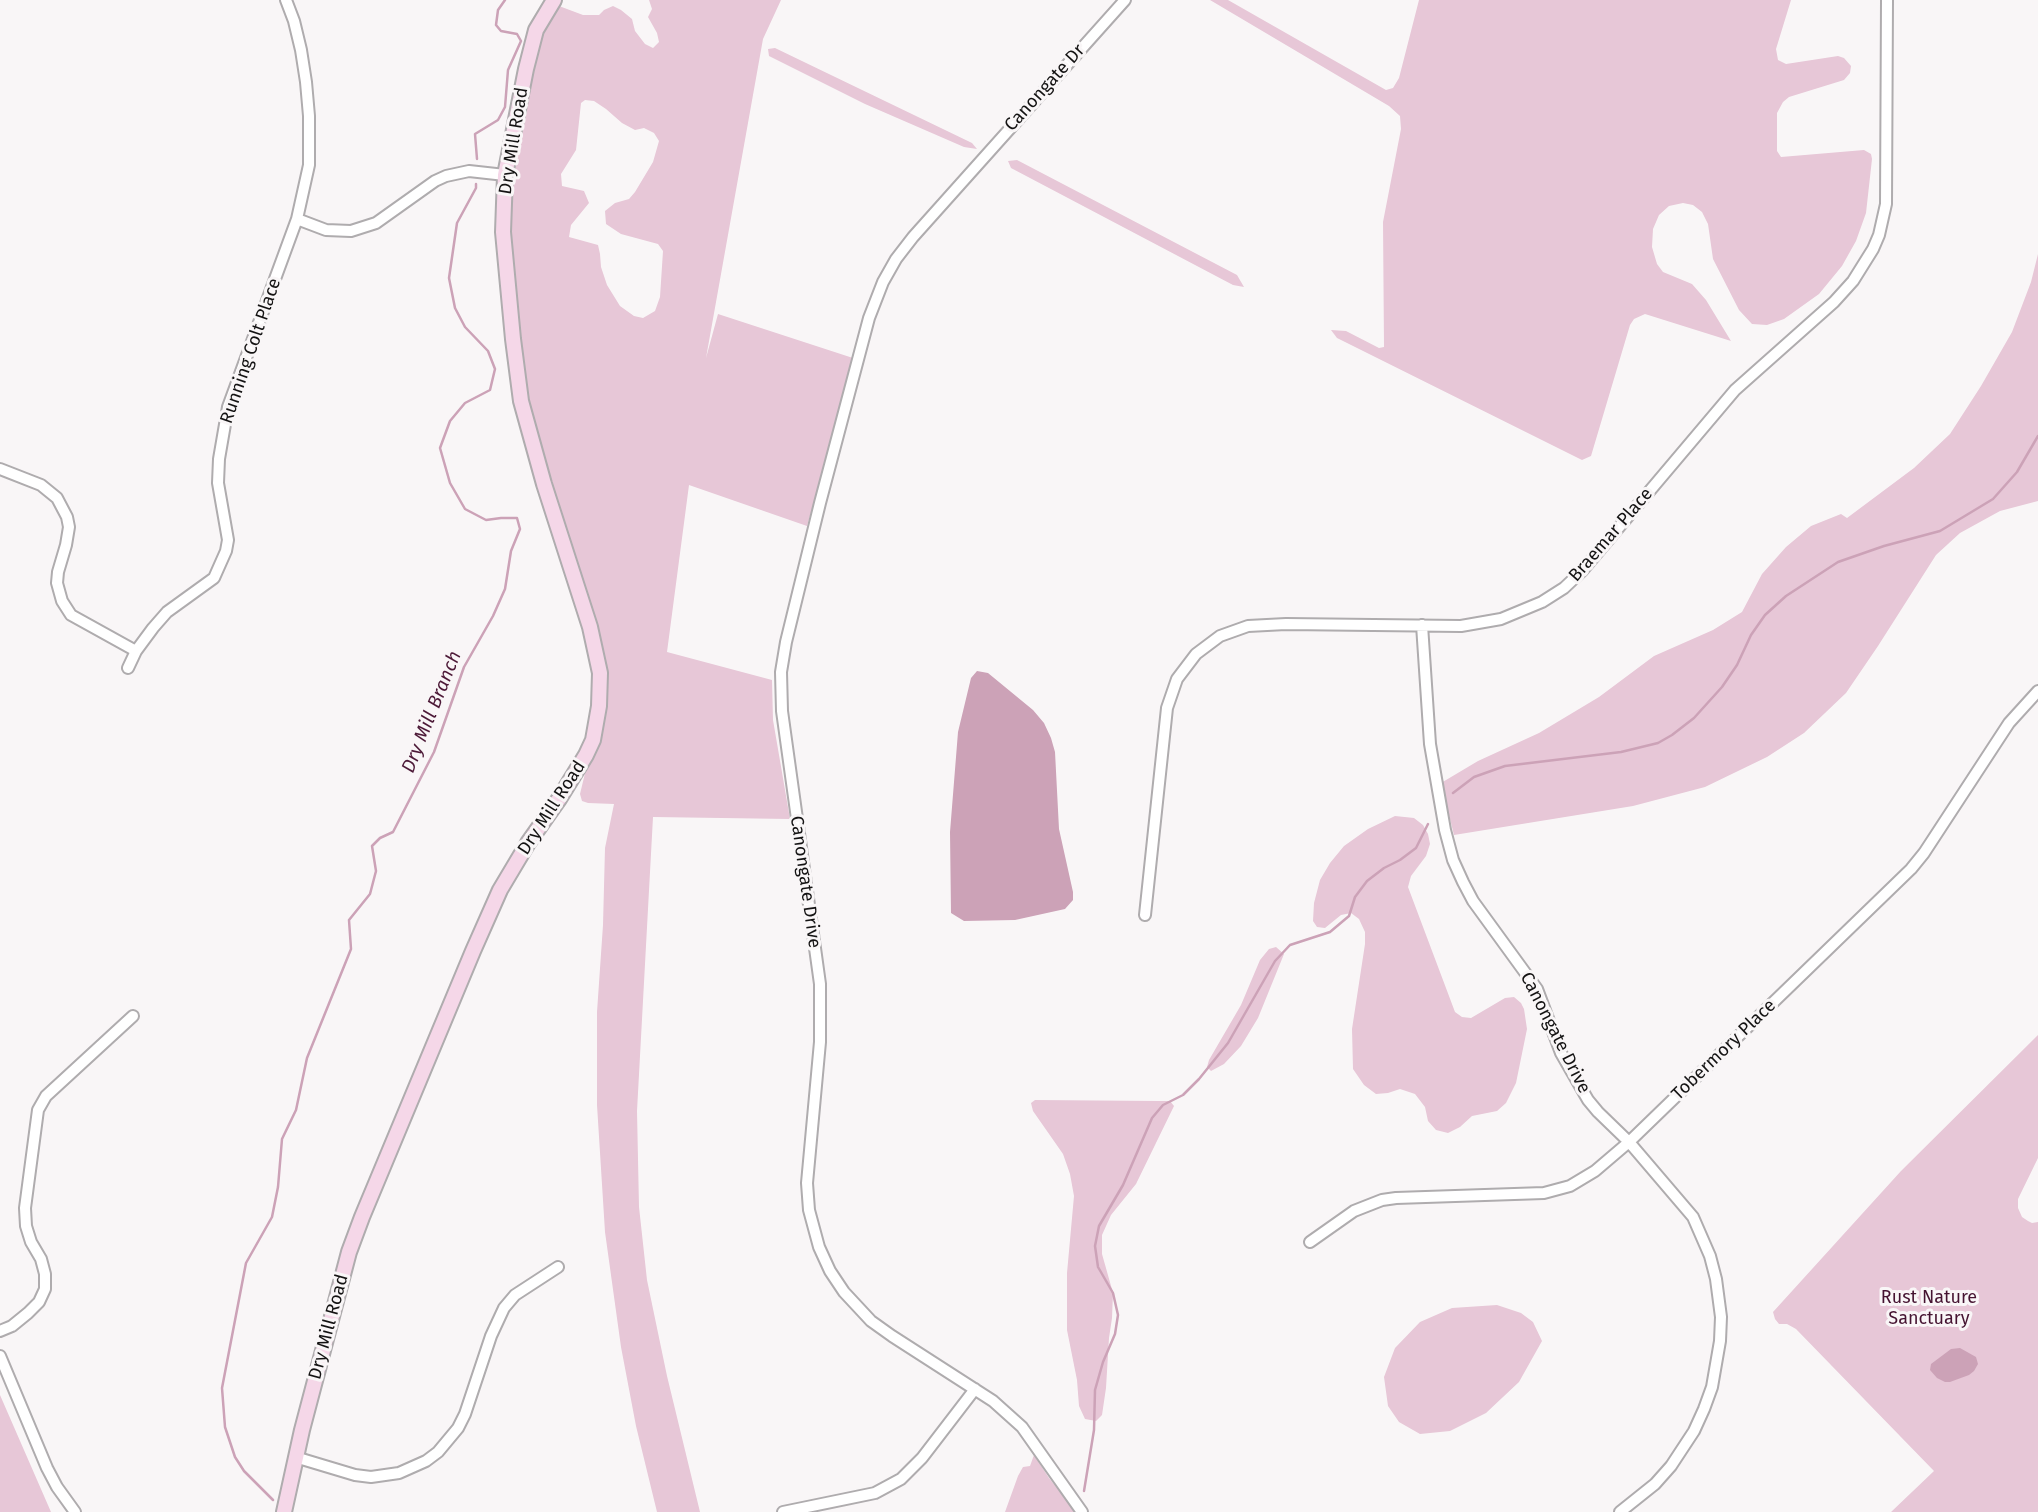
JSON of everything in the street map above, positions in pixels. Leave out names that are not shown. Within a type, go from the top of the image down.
[{"type":"street","name":"Running Colt Place","points":[[128,668],[136,650],[153,628],[167,612],[214,578],[224,558],[228,540],[218,483],[219,459],[228,407],[298,219],[309,165],[309,116],[301,50],[286,0]]},
{"type":"street","name":"Dry Mill Road","points":[[284,1512],[295,1457],[349,1252],[362,1217],[500,890],[559,799],[593,740],[599,706],[600,673],[590,627],[544,484],[522,401],[512,333],[503,232],[505,174],[526,69],[536,30],[554,0]]},
{"type":"street","name":"Canongate Dr","points":[[966,178],[1125,0]]},
{"type":"street","name":"Braemar Place","points":[[1145,915],[1167,708],[1177,679],[1196,654],[1220,636],[1235,629],[1255,625],[1461,626],[1501,619],[1529,609],[1564,588],[1592,561],[1735,390],[1834,302],[1853,281],[1872,249],[1886,204],[1887,0]]},
{"type":"street","points":[[298,219],[326,230],[351,230],[376,223],[446,176],[469,171],[505,174]]},
{"type":"street","name":"Canongate Drive","points":[[966,178],[904,247],[889,270],[873,306],[820,503],[782,659],[782,711],[820,984],[820,1042],[807,1183],[809,1210],[824,1259],[836,1282],[861,1312],[892,1336],[975,1389],[1022,1427],[1082,1512]]},
{"type":"street","points":[[0,469],[41,485],[57,498],[67,517],[69,527],[57,583],[62,601],[71,615],[136,650]]},
{"type":"street","name":"Canongate Drive","points":[[1422,625],[1430,744],[1453,860],[1473,901],[1537,989],[1561,1053],[1578,1086],[1598,1112],[1629,1142],[1693,1217],[1702,1235],[1716,1279],[1721,1317],[1720,1341],[1712,1387],[1694,1431],[1655,1483],[1620,1512]]},
{"type":"street","name":"Tobermory Place","points":[[1310,1242],[1354,1211],[1382,1200],[1535,1194],[1563,1188],[1583,1180],[1595,1171],[1629,1142],[1912,869],[2010,723],[2038,691]]},
{"type":"street","points":[[0,1331],[28,1314],[39,1302],[45,1289],[45,1274],[26,1226],[25,1208],[38,1110],[46,1096],[133,1016]]},
{"type":"street","points":[[295,1457],[355,1475],[370,1476],[399,1473],[426,1461],[438,1452],[458,1428],[491,1336],[504,1308],[515,1295],[558,1267]]},
{"type":"street","points":[[0,1356],[47,1468],[57,1488],[75,1512]]},
{"type":"street","points":[[783,1512],[862,1496],[901,1479],[922,1458],[975,1389]]},
{"type":"green space","points":[[649,0],[781,0],[763,39],[706,358],[718,314],[856,359],[807,526],[689,485],[667,652],[772,680],[773,720],[790,819],[653,817],[637,1111],[639,1207],[647,1280],[700,1512],[657,1512],[636,1426],[621,1347],[605,1232],[597,1105],[597,1012],[605,848],[614,804],[588,803],[582,801],[580,794],[593,740],[600,673],[521,401],[503,232],[526,69],[551,3],[583,15],[599,15],[613,6],[632,19],[635,31],[645,44],[653,48],[659,42],[648,17],[652,9]],"holes":[[[585,100],[594,101],[635,130],[644,128],[654,133],[659,141],[653,162],[635,192],[629,199],[615,203],[605,211],[606,224],[621,234],[658,244],[663,251],[660,297],[655,311],[643,318],[634,316],[620,306],[607,285],[598,245],[569,237],[571,225],[589,203],[584,191],[562,186],[561,174],[576,150],[581,103]]]},
{"type":"green space","points":[[1210,0],[1228,0],[1386,90],[1393,88],[1399,78],[1419,0],[1791,0],[1776,49],[1778,60],[1786,64],[1838,56],[1851,66],[1850,73],[1844,80],[1789,97],[1783,102],[1777,113],[1777,151],[1781,157],[1864,150],[1871,154],[1866,213],[1856,241],[1842,266],[1819,294],[1784,319],[1767,325],[1752,324],[1739,310],[1713,259],[1708,224],[1702,212],[1693,205],[1683,203],[1669,206],[1659,215],[1653,229],[1652,247],[1657,264],[1663,272],[1692,284],[1706,300],[1731,341],[1645,314],[1634,319],[1591,456],[1582,460],[1337,338],[1331,330],[1346,331],[1379,348],[1384,347],[1383,222],[1401,129],[1400,116],[1389,106]]},
{"type":"green space","points":[[775,48],[972,143],[977,149],[964,147],[865,104],[769,56],[768,49]]},
{"type":"green space","points":[[1017,160],[1237,275],[1244,287],[1233,285],[1011,168],[1008,161]]},
{"type":"green space","points":[[2038,254],[2038,501],[2000,511],[1960,533],[1936,555],[1846,693],[1804,733],[1767,757],[1705,787],[1633,806],[1454,835],[1441,783],[1478,761],[1539,733],[1599,697],[1654,656],[1713,630],[1742,612],[1762,574],[1786,547],[1811,526],[1841,514],[1847,518],[1914,468],[1950,434],[2012,332],[2031,282]]},
{"type":"green space","points":[[1395,816],[1414,818],[1423,825],[1428,834],[1430,844],[1426,856],[1411,876],[1408,887],[1455,1012],[1462,1017],[1471,1018],[1505,998],[1514,997],[1524,1009],[1527,1029],[1516,1083],[1506,1103],[1497,1111],[1472,1116],[1448,1133],[1436,1130],[1428,1121],[1425,1107],[1415,1094],[1400,1089],[1376,1094],[1364,1085],[1353,1069],[1352,1029],[1365,932],[1359,919],[1351,913],[1341,915],[1325,928],[1317,927],[1313,921],[1320,880],[1330,863],[1344,846],[1368,829]]},
{"type":"green space","points":[[1276,947],[1284,954],[1258,1018],[1241,1046],[1224,1064],[1211,1071],[1207,1067],[1209,1060],[1241,1005],[1260,960],[1269,949]]},
{"type":"green space","name":"Rust Nature Sanctuary","points":[[2038,1035],[2038,1158],[2018,1199],[2018,1208],[2022,1217],[2032,1223],[2038,1222],[2038,1512],[1891,1512],[1934,1471],[1796,1329],[1787,1324],[1779,1324],[1773,1312],[1901,1171]]},
{"type":"green space","points":[[1035,1100],[1170,1101],[1174,1106],[1136,1184],[1111,1215],[1102,1235],[1102,1254],[1113,1293],[1106,1388],[1102,1415],[1096,1421],[1085,1419],[1079,1406],[1067,1330],[1067,1273],[1074,1196],[1070,1174],[1063,1154],[1033,1111],[1031,1103]]},
{"type":"green space","points":[[1497,1305],[1521,1313],[1533,1322],[1542,1341],[1519,1382],[1486,1413],[1450,1431],[1420,1434],[1399,1422],[1388,1406],[1384,1377],[1395,1348],[1420,1322],[1452,1308]]},
{"type":"green space","points":[[0,1395],[51,1512],[0,1512]]},
{"type":"green space","points":[[1034,1455],[1076,1512],[1005,1512],[1018,1476],[1023,1467],[1030,1466]]},
{"type":"shaded area","points":[[977,671],[988,673],[1033,710],[1044,723],[1051,738],[1055,752],[1059,829],[1073,892],[1073,900],[1065,909],[1015,920],[964,921],[951,913],[950,832],[958,732],[971,678]]},
{"type":"shaded area","points":[[1960,1348],[1976,1357],[1978,1364],[1974,1371],[1950,1382],[1937,1378],[1930,1370],[1931,1364],[1951,1349]]},
{"type":"waterway","name":"Dry Mill Branch","points":[[477,159],[475,134],[498,120],[505,107],[508,70],[521,41],[517,34],[501,31],[496,25],[498,10],[505,0]]},
{"type":"waterway","name":"Dry Mill Branch","points":[[273,1500],[244,1471],[235,1457],[225,1427],[222,1388],[246,1263],[272,1217],[278,1187],[282,1139],[296,1110],[307,1058],[351,949],[349,920],[370,894],[376,871],[372,846],[380,838],[393,832],[434,752],[464,667],[505,589],[511,551],[520,529],[517,518],[486,520],[465,509],[450,483],[440,448],[450,421],[465,403],[490,390],[495,369],[488,351],[465,327],[455,308],[449,278],[457,223],[476,184]]},
{"type":"waterway","points":[[1453,793],[1474,777],[1505,766],[1621,752],[1658,743],[1672,735],[1694,718],[1722,687],[1765,615],[1786,596],[1838,562],[1940,531],[1993,499],[2017,472],[2038,436]]},
{"type":"waterway","points":[[1084,1491],[1094,1430],[1095,1390],[1115,1334],[1118,1315],[1113,1293],[1098,1267],[1095,1246],[1099,1226],[1123,1185],[1152,1118],[1163,1105],[1183,1095],[1228,1043],[1275,961],[1290,945],[1330,932],[1349,916],[1355,897],[1367,881],[1416,848],[1428,824]]}]
